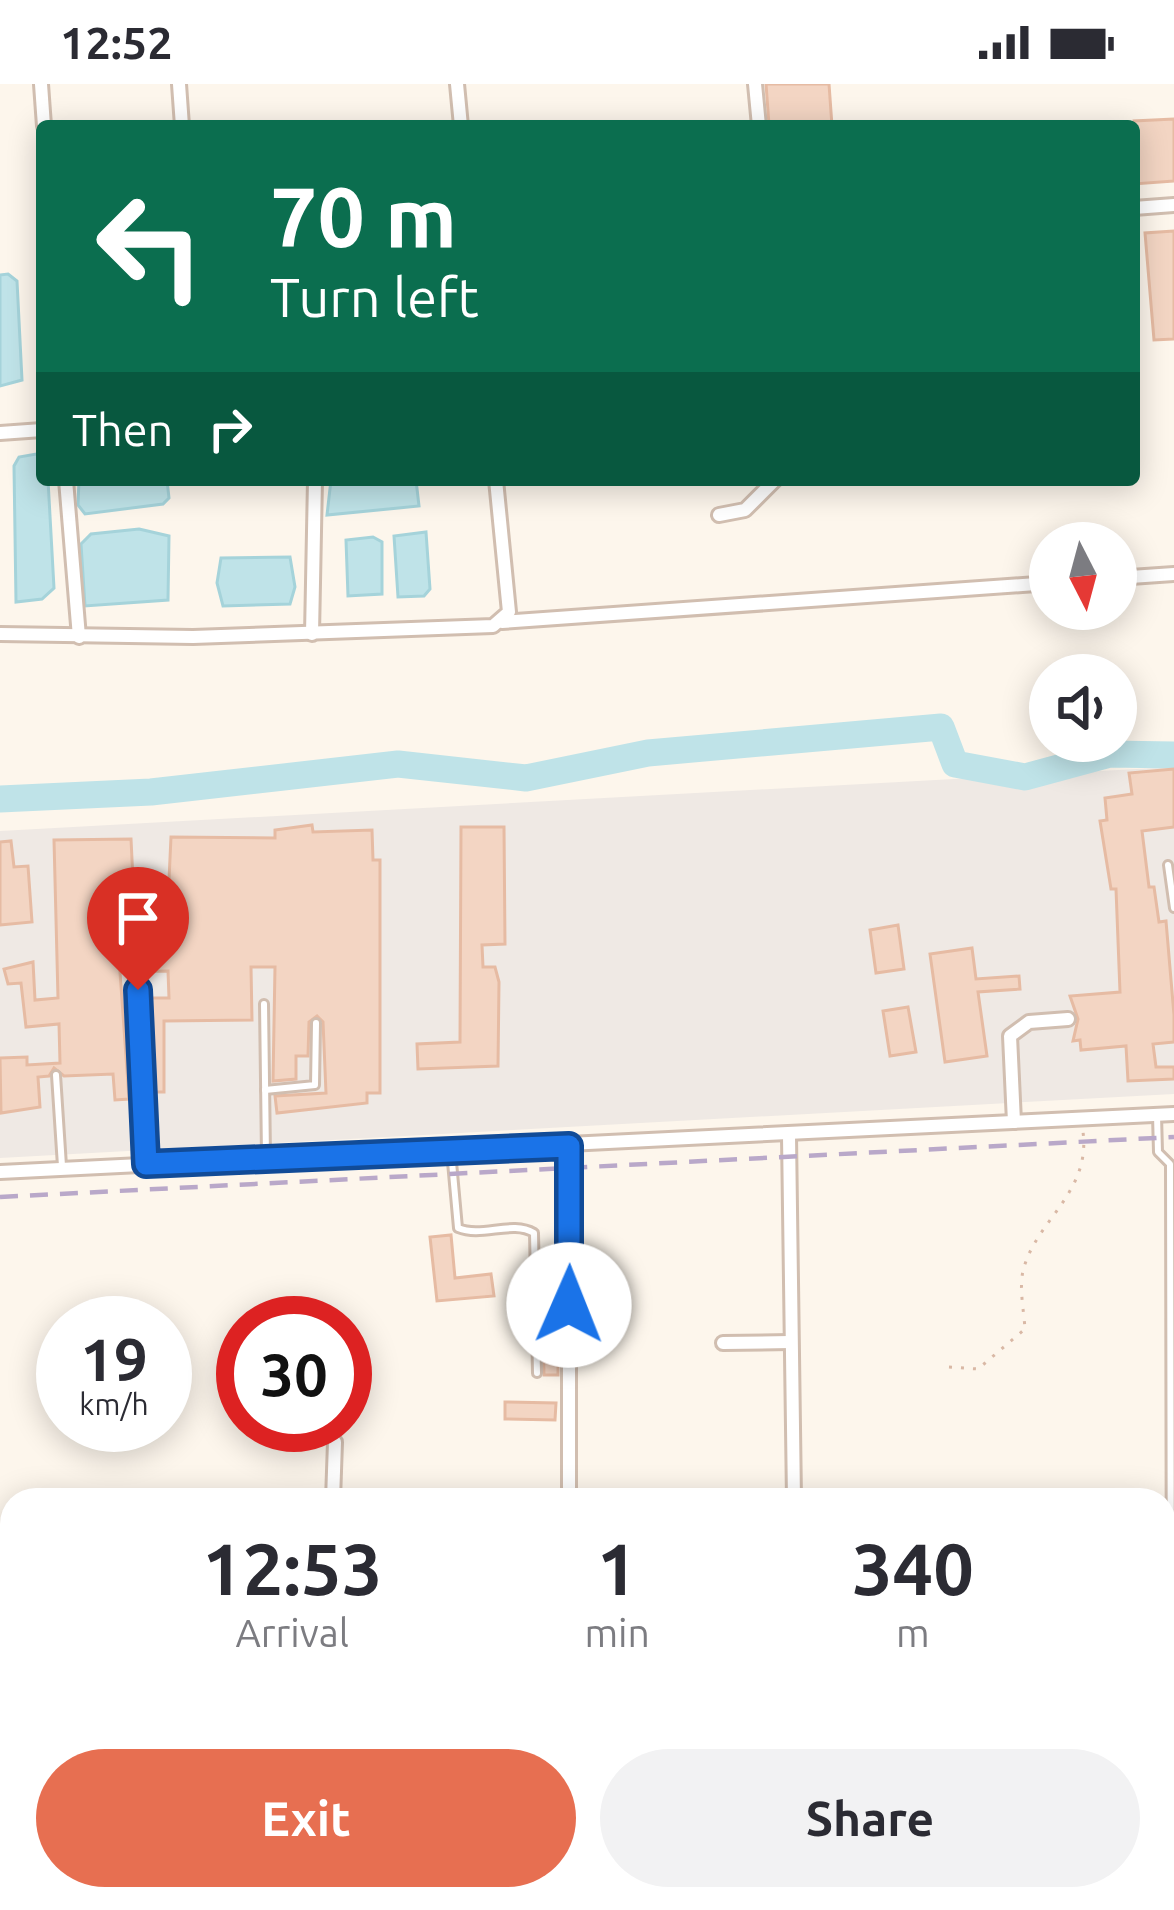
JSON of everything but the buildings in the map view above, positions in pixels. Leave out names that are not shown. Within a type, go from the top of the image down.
[{"type":"street","points":[[41,84],[44,120]]},
{"type":"street","points":[[179,84],[182,120]]},
{"type":"street","points":[[457,84],[460,120]]},
{"type":"street","points":[[755,84],[758,120]]},
{"type":"street","points":[[1140,208],[1174,205]]},
{"type":"street","points":[[0,433],[36,430]]},
{"type":"street","points":[[66,486],[79,637]]},
{"type":"street","points":[[312,634],[315,486]]},
{"type":"street","points":[[497,486],[509,612],[502,622]]},
{"type":"street","points":[[719,515],[745,510],[769,486]]},
{"type":"street","points":[[1137,577],[1174,574]]},
{"type":"street","points":[[0,634],[79,637],[481,628],[502,622],[1029,584]]},
{"type":"street","points":[[1014,1122],[1010,1036],[1029,1022],[1068,1019]]},
{"type":"street","points":[[0,1172],[1174,1114]]},
{"type":"street","points":[[789,1136],[794,1488]]},
{"type":"street","points":[[568,1488],[569,1146]]},
{"type":"street","points":[[723,1343],[790,1342]]},
{"type":"street","points":[[333,1488],[334,1452]]},
{"type":"lane","points":[[1168,865],[1174,908]]},
{"type":"lane","points":[[138,990],[146,1164]]},
{"type":"lane","points":[[264,1004],[266,1159]]},
{"type":"lane","points":[[265,1090],[315,1085],[316,1023]]},
{"type":"lane","points":[[56,1076],[63,1169]]},
{"type":"lane","points":[[1157,1115],[1158,1152],[1170,1163],[1169,1488]]},
{"type":"lane","points":[[452,1151],[458,1228],[470,1232],[524,1227],[534,1233],[537,1373]]},
{"type":"path","points":[[949,1367],[978,1369],[1025,1330],[1023,1271],[1077,1175],[1086,1150],[1081,1118]]},
{"type":"shaded area","points":[[1174,767],[1174,1094],[0,1158],[0,831]]},
{"type":"water","points":[[8,274],[17,281],[22,380],[0,386],[0,275]]},
{"type":"water","points":[[36,454],[36,486],[48,486],[54,588],[42,599],[16,602],[14,466],[19,457]]},
{"type":"water","points":[[79,486],[168,486],[169,498],[163,504],[85,514],[78,505]]},
{"type":"water","points":[[330,486],[417,486],[419,506],[327,515]]},
{"type":"water","points":[[139,529],[169,536],[168,600],[85,606],[81,544],[91,534]]},
{"type":"water","points":[[426,532],[430,589],[424,596],[398,597],[394,536]]},
{"type":"water","points":[[373,537],[382,542],[382,594],[348,596],[346,540]]},
{"type":"water","points":[[290,557],[295,587],[290,604],[223,606],[217,583],[221,558]]},
{"type":"waterway","points":[[0,799],[151,792],[398,764],[526,778],[648,753],[941,727],[955,764],[1025,777],[1110,754],[1174,755]]},
{"type":"railway","points":[[0,1197],[1174,1137]]},
{"type":"route","points":[[138,990],[146,1164],[569,1146],[569,1305]]}]
